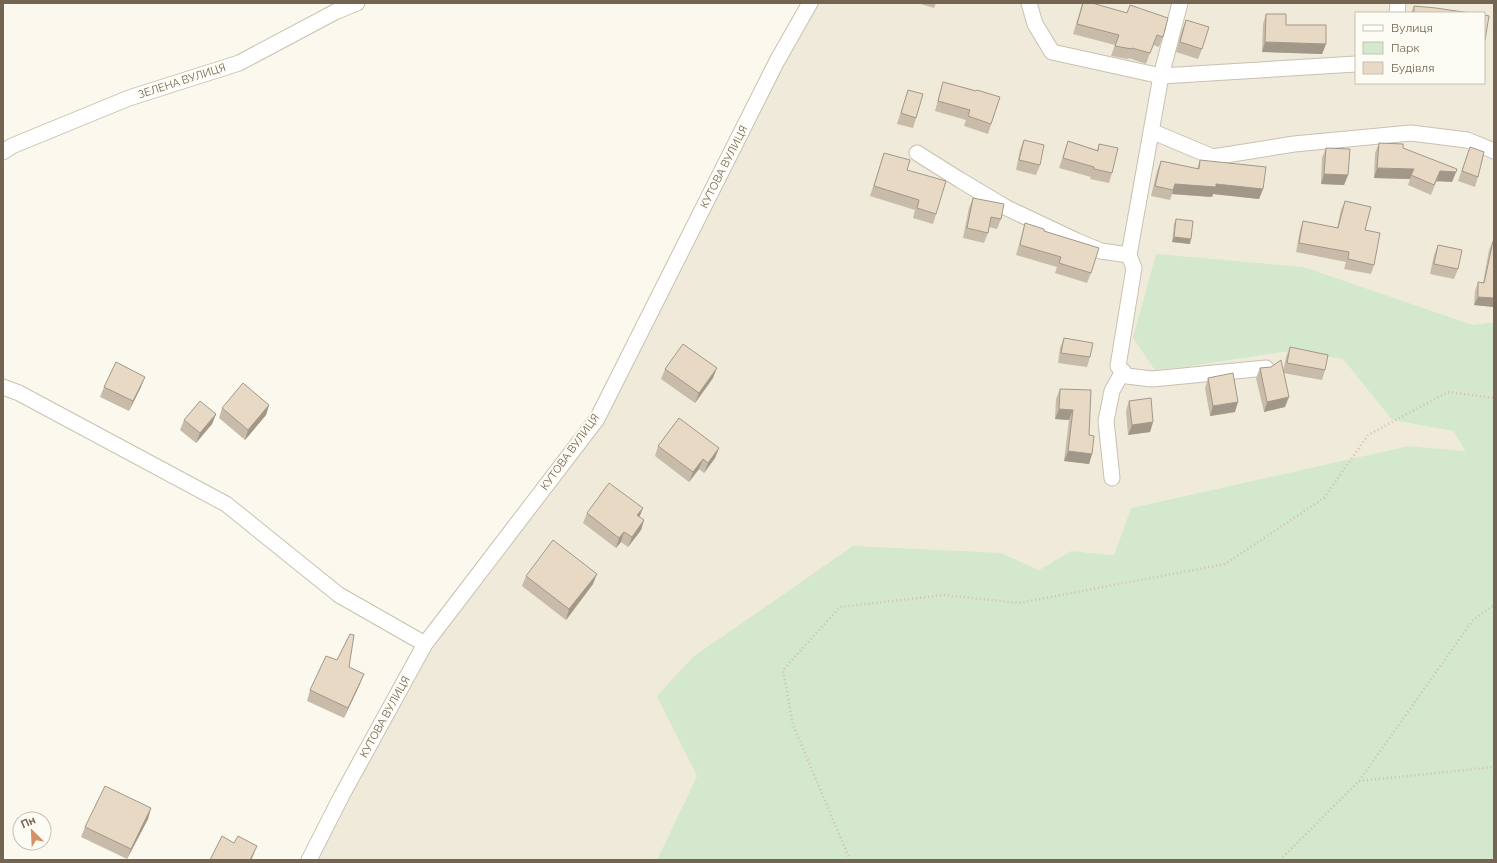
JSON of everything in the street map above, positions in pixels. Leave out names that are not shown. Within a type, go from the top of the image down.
[{"type":"street","name":"ЗЕЛЕНА ВУЛИЦЯ","points":[[3,152],[12,146],[129,98],[239,63],[335,12],[357,3]]},
{"type":"street","name":"КУТОВА ВУЛИЦЯ","points":[[309,860],[342,795],[425,644],[597,419],[777,61],[810,3]]},
{"type":"street","points":[[1029,3],[1035,24],[1052,52],[1161,76],[1355,64]]},
{"type":"street","points":[[1180,3],[1161,76],[1129,255],[1134,268],[1118,366],[1127,376],[1152,379],[1266,368]]},
{"type":"street","points":[[1151,131],[1213,157],[1294,144],[1411,133],[1467,140],[1494,151]]},
{"type":"street","points":[[917,153],[960,180],[1021,214],[1077,241],[1101,251],[1129,255]]},
{"type":"street","points":[[1112,478],[1106,421],[1112,391],[1123,371]]},
{"type":"street","points":[[3,387],[19,393],[226,504],[339,596],[425,644]]},
{"type":"path","points":[[850,860],[794,725],[784,670],[840,607],[943,596],[1019,603],[1225,564],[1324,498],[1368,435],[1448,392],[1494,398]]},
{"type":"path","points":[[1280,860],[1359,781],[1473,620],[1494,605]]},
{"type":"path","points":[[1359,781],[1494,767]]},
{"type":"shaded area","points":[[810,3],[1494,3],[1494,322],[1473,325],[1304,267],[1191,366],[1283,352],[1343,359],[1392,420],[1453,431],[1465,452],[1408,446],[1131,508],[1114,555],[1071,551],[1039,570],[1001,553],[658,696],[697,776],[657,860],[309,860],[425,644],[597,419]]},
{"type":"green space","points":[[1156,254],[1304,267],[1473,325],[1494,322],[1494,860],[657,860],[697,776],[657,696],[693,657],[853,546],[1001,553],[1039,570],[1071,551],[1114,555],[1131,508],[1408,446],[1465,451],[1453,431],[1392,420],[1343,359],[1283,352],[1155,370],[1133,338]]},
{"type":"building","points":[[1083,3],[1092,3],[1127,13],[1130,5],[1168,18],[1163,37],[1157,35],[1150,53],[1132,48],[1115,46],[1119,35],[1077,24]]},
{"type":"building","points":[[1414,6],[1463,12],[1414,12]]},
{"type":"building","points":[[1266,14],[1286,14],[1286,25],[1326,25],[1326,44],[1265,42]]},
{"type":"building","points":[[1485,15],[1489,16],[1485,40]]},
{"type":"building","points":[[1186,20],[1209,27],[1202,49],[1180,42]]},
{"type":"building","points":[[943,82],[1000,97],[991,124],[968,116],[970,110],[938,101]]},
{"type":"building","points":[[908,90],[923,94],[916,118],[901,113]]},
{"type":"building","points":[[1024,140],[1044,145],[1040,165],[1019,160]]},
{"type":"building","points":[[1068,141],[1098,151],[1099,144],[1118,148],[1112,173],[1094,169],[1094,167],[1063,158]]},
{"type":"building","points":[[1379,143],[1403,144],[1403,148],[1457,169],[1456,172],[1440,171],[1434,185],[1411,175],[1414,169],[1377,168]]},
{"type":"building","points":[[1470,147],[1484,152],[1478,177],[1462,171]]},
{"type":"building","points":[[1326,148],[1350,149],[1348,175],[1324,174]]},
{"type":"building","points":[[884,153],[910,160],[907,170],[946,181],[936,214],[917,208],[919,200],[874,186]]},
{"type":"building","points":[[1200,160],[1266,167],[1263,189],[1216,184],[1216,187],[1175,184],[1173,190],[1155,186],[1161,161],[1199,169]]},
{"type":"building","points":[[973,198],[1004,204],[1001,219],[991,217],[988,233],[967,228]]},
{"type":"building","points":[[1345,201],[1371,207],[1365,230],[1380,233],[1374,265],[1348,259],[1349,252],[1299,243],[1303,221],[1338,228]]},
{"type":"building","points":[[1176,219],[1193,221],[1191,239],[1174,237]]},
{"type":"building","points":[[1025,223],[1044,229],[1044,231],[1099,248],[1091,273],[1059,263],[1061,257],[1020,245]]},
{"type":"building","points":[[1493,241],[1494,298],[1478,297],[1478,282],[1484,283]]},
{"type":"building","points":[[1438,245],[1462,250],[1458,269],[1434,264]]},
{"type":"building","points":[[1064,338],[1093,343],[1090,357],[1061,353]]},
{"type":"building","points":[[683,344],[717,368],[699,393],[665,369]]},
{"type":"building","points":[[1290,347],[1328,355],[1325,370],[1287,363]]},
{"type":"building","points":[[1281,360],[1289,397],[1267,402],[1260,368],[1271,367]]},
{"type":"building","points":[[116,362],[145,377],[133,401],[104,387]]},
{"type":"building","points":[[1233,373],[1238,402],[1213,406],[1208,378]]},
{"type":"building","points":[[243,383],[269,405],[248,430],[222,408]]},
{"type":"building","points":[[1060,389],[1091,390],[1089,435],[1094,436],[1092,454],[1068,451],[1073,410],[1059,409]]},
{"type":"building","points":[[1151,398],[1153,422],[1132,425],[1129,401]]},
{"type":"building","points":[[200,401],[216,414],[200,433],[184,420]]},
{"type":"building","points":[[679,418],[719,448],[708,463],[703,459],[693,472],[658,446]]},
{"type":"building","points":[[609,483],[643,508],[637,515],[644,520],[632,537],[624,532],[619,538],[587,513]]},
{"type":"building","points":[[553,540],[597,574],[569,609],[526,576]]},
{"type":"building","points":[[350,634],[354,635],[349,667],[364,674],[348,708],[310,690],[326,656],[337,660]]},
{"type":"building","points":[[105,786],[151,808],[131,849],[85,827]]},
{"type":"building","points":[[222,836],[234,843],[238,836],[257,846],[250,860],[210,860]]}]
